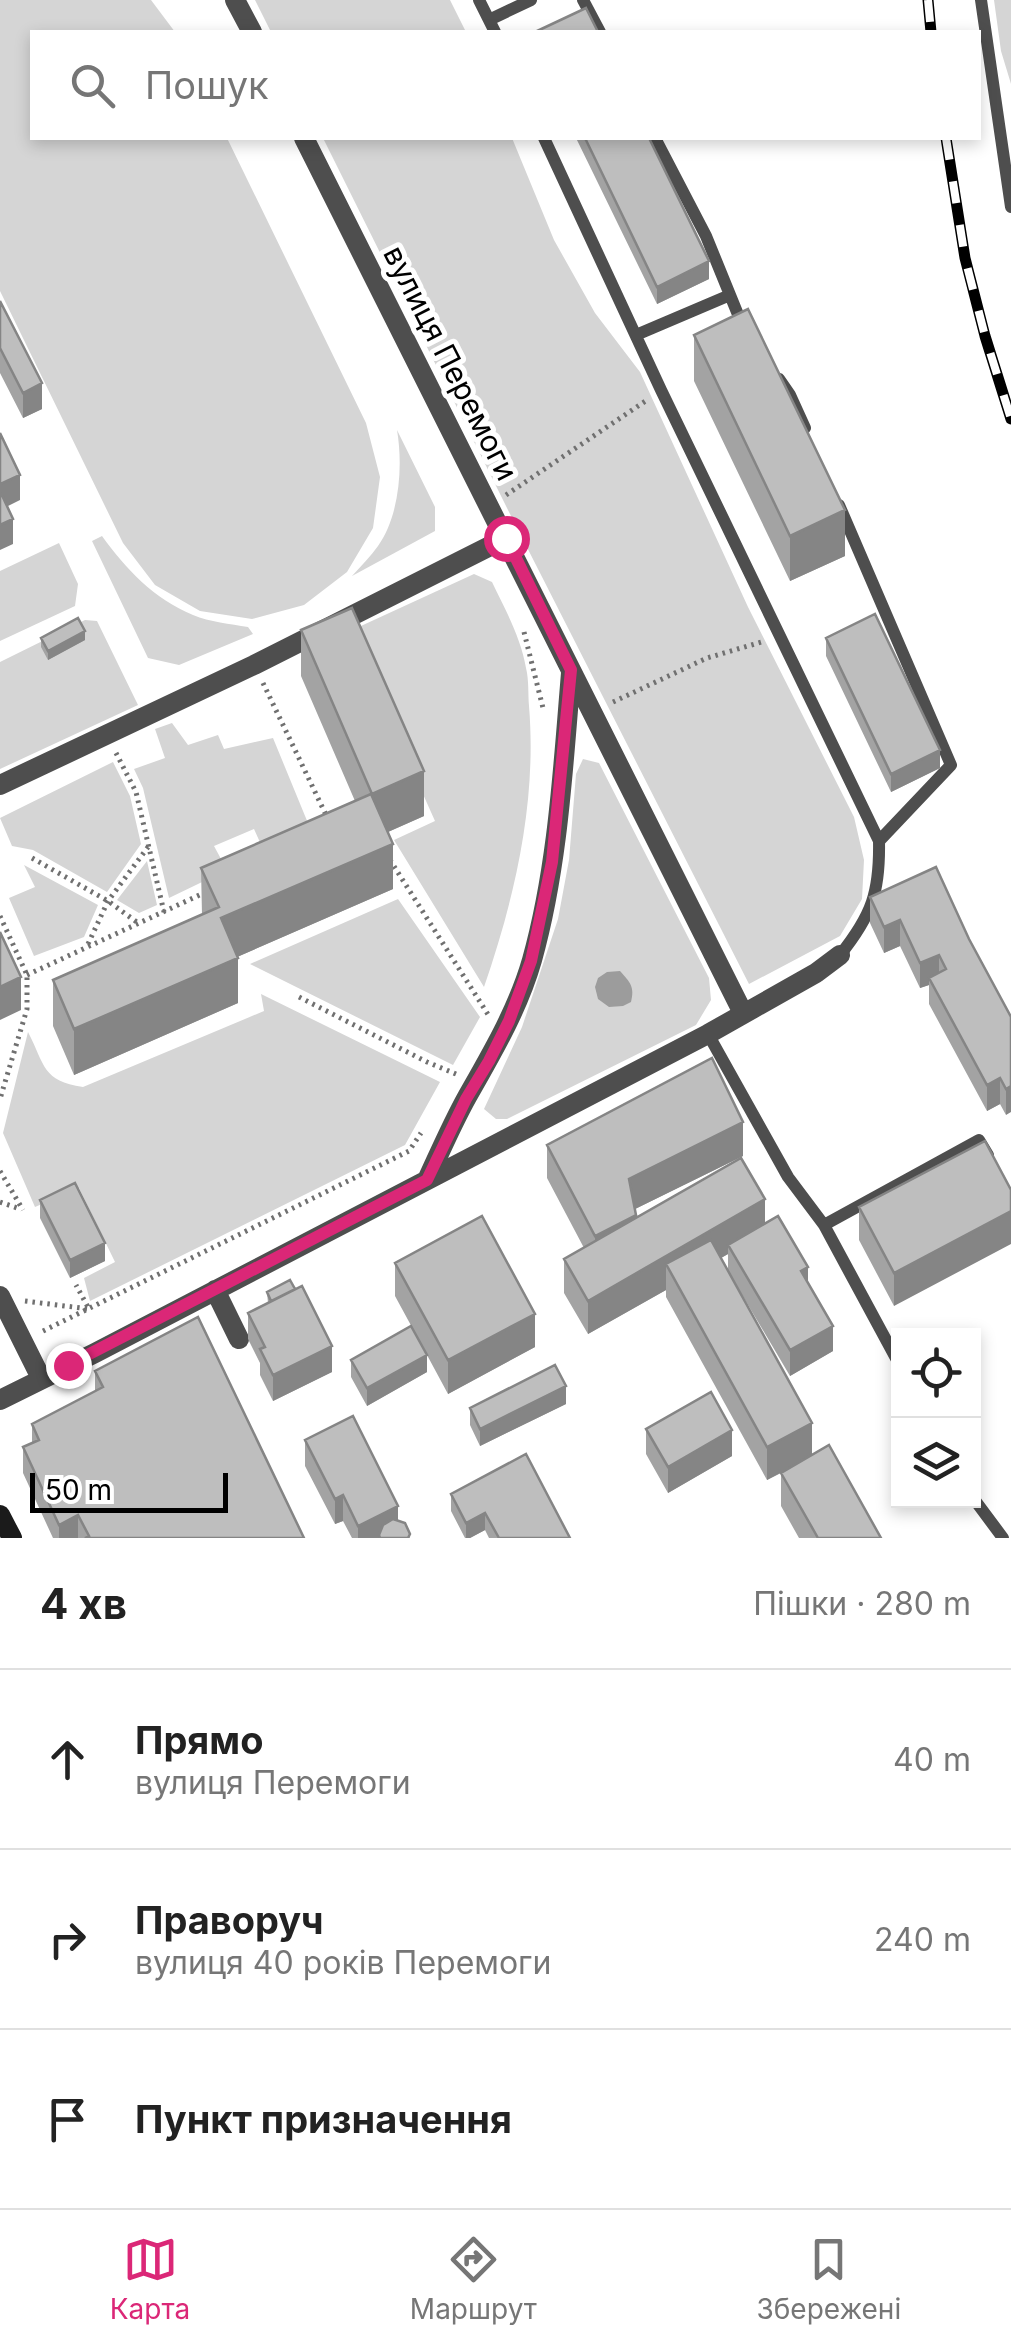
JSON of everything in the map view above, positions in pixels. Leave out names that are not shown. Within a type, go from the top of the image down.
[{"type":"street","points":[[235,0],[251,30]]},
{"type":"street","name":"вулиця Перемоги","points":[[305,140],[743,1014]]},
{"type":"street","points":[[0,785],[254,665],[506,538]]},
{"type":"street","points":[[427,1180],[509,1021],[531,961],[552,862],[571,670]]},
{"type":"street","points":[[0,1400],[708,1034],[816,973],[840,955]]},
{"type":"street","points":[[214,1290],[239,1340]]},
{"type":"street","points":[[0,1297],[41,1378]]},
{"type":"street","points":[[0,1515],[12,1538]]},
{"type":"lane","points":[[479,0],[492,26],[532,0]]},
{"type":"lane","points":[[583,0],[599,30]]},
{"type":"lane","points":[[981,0],[1011,207]]},
{"type":"lane","points":[[545,140],[880,841],[880,874],[872,904],[860,930],[840,955]]},
{"type":"lane","points":[[656,140],[706,236],[739,317],[759,348]]},
{"type":"lane","points":[[636,336],[730,295]]},
{"type":"lane","points":[[770,364],[790,395],[812,445]]},
{"type":"lane","points":[[835,494],[951,765],[880,841]]},
{"type":"lane","points":[[708,1034],[788,1177],[824,1225],[891,1349]]},
{"type":"lane","points":[[824,1225],[979,1140],[995,1168]]},
{"type":"lane","points":[[981,1508],[1003,1538]]},
{"type":"path","points":[[490,506],[662,390]]},
{"type":"path","points":[[519,618],[538,683],[544,730],[566,726]]},
{"type":"path","points":[[592,712],[707,658],[782,636]]},
{"type":"path","points":[[254,665],[333,830]]},
{"type":"path","points":[[106,733],[136,792],[164,912]]},
{"type":"path","points":[[87,947],[108,901],[149,846]]},
{"type":"path","points":[[386,854],[490,1018],[496,1000]]},
{"type":"path","points":[[32,858],[108,901],[138,924]]},
{"type":"path","points":[[27,975],[215,887]]},
{"type":"path","points":[[0,916],[27,975],[27,1010],[0,1099]]},
{"type":"path","points":[[300,997],[459,1075]]},
{"type":"path","points":[[23,1341],[409,1151],[429,1121]]},
{"type":"path","points":[[0,1171],[23,1210],[0,1202]]},
{"type":"path","points":[[76,1285],[88,1310]]},
{"type":"path","points":[[0,1297],[88,1310]]},
{"type":"shaded area","points":[[0,0],[151,0],[174,30],[30,30],[30,140],[228,140],[366,423],[380,477],[373,528],[347,572],[304,605],[252,619],[200,611],[155,585],[123,543],[0,291]]},
{"type":"shaded area","points":[[255,0],[450,0],[465,30],[270,30]]},
{"type":"shaded area","points":[[994,0],[1011,0],[1011,84],[1001,51]]},
{"type":"shaded area","points":[[324,140],[513,140],[554,240],[595,313],[640,372],[748,607],[854,817],[864,860],[862,899],[840,936],[749,984]]},
{"type":"shaded area","points":[[397,430],[435,507],[435,531],[352,576],[378,546],[391,520],[400,459]]},
{"type":"shaded area","points":[[102,536],[131,571],[166,601],[200,617],[248,627],[253,634],[179,665],[148,658],[92,541]]},
{"type":"shaded area","points":[[59,543],[78,584],[75,606],[0,641],[0,571]]},
{"type":"shaded area","points":[[474,574],[492,582],[520,646],[528,677],[531,742],[521,849],[484,987],[394,840],[435,821],[350,631]]},
{"type":"shaded area","points":[[85,620],[97,621],[138,705],[0,769],[0,662]]},
{"type":"shaded area","points":[[172,723],[188,745],[218,735],[224,749],[273,738],[310,828],[263,849],[254,829],[214,846],[227,870],[169,898],[143,788],[134,769],[165,758],[155,729]]},
{"type":"shaded area","points":[[583,759],[599,763],[709,978],[711,1000],[696,1025],[507,1119],[496,1119],[484,1109],[522,1027],[558,919],[569,860],[576,774]]},
{"type":"shaded area","points":[[113,762],[130,796],[141,844],[107,892],[33,850],[12,846],[0,818]]},
{"type":"shaded area","points":[[147,861],[157,905],[139,913],[117,900]]},
{"type":"shaded area","points":[[24,865],[98,905],[84,937],[34,956],[9,898],[35,887]]},
{"type":"shaded area","points":[[398,899],[480,1017],[453,1065],[250,964]]},
{"type":"shaded area","points":[[620,971],[631,985],[631,1002],[609,1007],[598,999],[595,987],[598,978],[607,972]]},
{"type":"shaded area","points":[[261,994],[440,1082],[405,1145],[90,1301],[84,1278],[115,1262],[79,1188],[35,1207],[3,1133],[28,1032],[52,1076],[83,1087],[264,1011]]},
{"type":"building","points":[[586,8],[597,30],[539,30]]},
{"type":"building","points":[[586,140],[650,140],[709,261],[657,287]]},
{"type":"building","points":[[0,301],[42,383],[23,393],[0,348]]},
{"type":"building","points":[[748,309],[845,510],[790,536],[694,335]]},
{"type":"building","points":[[0,433],[20,475],[0,484]]},
{"type":"building","points":[[0,491],[13,519],[0,525]]},
{"type":"building","points":[[352,608],[424,771],[372,794],[301,630]]},
{"type":"building","points":[[875,614],[940,750],[891,774],[826,638]]},
{"type":"building","points":[[78,618],[85,631],[48,651],[41,638]]},
{"type":"building","points":[[371,794],[393,844],[221,918],[238,958],[74,1029],[53,980],[219,907],[201,868]]},
{"type":"building","points":[[936,867],[1011,1017],[1011,1086],[1006,1089],[1000,1078],[987,1085],[929,978],[946,969],[939,955],[920,963],[900,920],[884,927],[870,897]]},
{"type":"building","points":[[0,932],[21,977],[0,987]]},
{"type":"building","points":[[712,1058],[743,1122],[629,1179],[636,1215],[595,1236],[547,1145]]},
{"type":"building","points":[[985,1141],[1011,1190],[1011,1211],[894,1273],[859,1207]]},
{"type":"building","points":[[741,1158],[765,1199],[588,1301],[564,1259]]},
{"type":"building","points":[[75,1183],[105,1243],[70,1260],[40,1200]]},
{"type":"building","points":[[482,1216],[535,1314],[448,1360],[395,1263]]},
{"type":"building","points":[[778,1216],[808,1267],[801,1271],[833,1326],[790,1350],[728,1245]]},
{"type":"building","points":[[711,1240],[812,1423],[767,1447],[666,1264]]},
{"type":"building","points":[[290,1280],[295,1289],[271,1301],[267,1292]]},
{"type":"building","points":[[302,1286],[332,1346],[273,1375],[260,1349],[265,1347],[248,1313]]},
{"type":"building","points":[[198,1317],[304,1538],[85,1538],[89,1536],[78,1515],[59,1525],[23,1447],[39,1440],[32,1424],[103,1387],[95,1371]]},
{"type":"building","points":[[411,1326],[427,1355],[367,1388],[351,1360]]},
{"type":"building","points":[[555,1365],[566,1386],[480,1429],[470,1408]]},
{"type":"building","points":[[711,1392],[732,1430],[668,1467],[646,1429]]},
{"type":"building","points":[[353,1416],[398,1506],[358,1526],[343,1495],[335,1499],[305,1440]]},
{"type":"building","points":[[829,1445],[881,1538],[818,1538],[781,1473]]},
{"type":"building","points":[[526,1454],[570,1538],[499,1538],[485,1513],[466,1523],[451,1494]]},
{"type":"building","points":[[393,1519],[405,1523],[408,1538],[380,1538],[383,1525]]},
{"type":"railway","points":[[928,0],[931,30]]},
{"type":"railway","points":[[946,140],[965,258],[1011,419]]},
{"type":"route","points":[[68,1365],[427,1180],[509,1021],[531,961],[552,862],[571,670],[506,538]]}]
